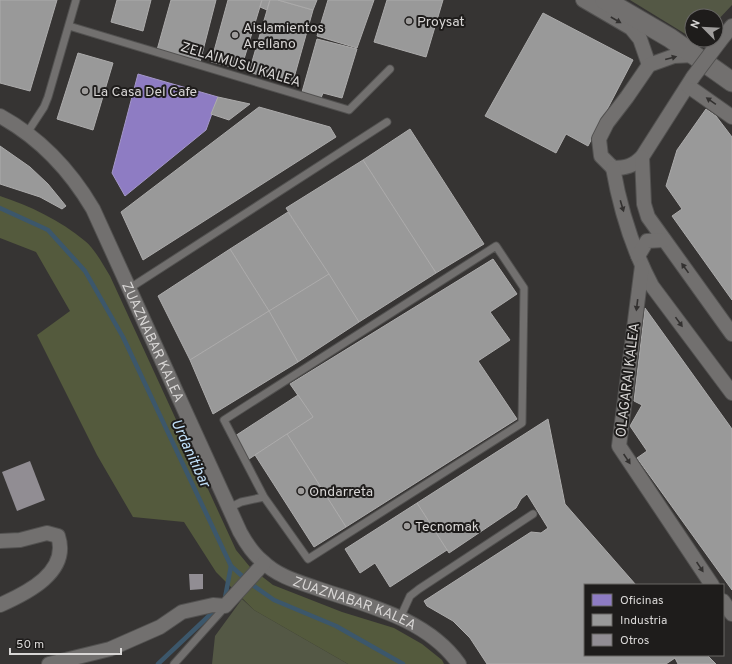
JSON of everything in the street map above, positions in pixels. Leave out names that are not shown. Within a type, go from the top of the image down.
[{"type":"main road","points":[[605,0],[634,15],[731,80]]},
{"type":"street","points":[[583,0],[631,28],[640,38],[649,65]]},
{"type":"street","points":[[695,55],[674,56],[649,65],[607,123],[599,139],[601,156],[613,168],[632,166],[642,157],[691,82],[732,26]]},
{"type":"street","points":[[691,82],[732,117]]},
{"type":"street","name":"ZUAZNABAR KALEA","points":[[0,116],[27,133],[61,164],[83,192],[102,224],[229,508],[260,568],[413,624],[437,640],[460,664]]},
{"type":"street","points":[[642,157],[644,204],[648,217],[732,334]]},
{"type":"street","name":"OLAGARAI KALEA","points":[[613,168],[617,190],[640,261],[652,286],[732,393]]},
{"type":"street","points":[[640,261],[647,241],[664,240]]},
{"type":"street","name":"OLAGARAI KALEA","points":[[640,261],[618,446],[711,584]]},
{"type":"street","points":[[0,541],[20,540],[47,532],[58,536],[60,543],[58,559],[50,574],[32,590],[0,605]]},
{"type":"street","points":[[49,664],[110,650],[160,627],[187,610],[213,605],[225,606],[260,568]]},
{"type":"street","points":[[724,602],[732,614]]},
{"type":"lane","points":[[27,133],[44,107],[76,0]]},
{"type":"lane","name":"ZELAIMUSU KALEA","points":[[69,26],[349,110],[390,69]]},
{"type":"lane","points":[[130,288],[387,122]]},
{"type":"lane","points":[[496,246],[524,288],[522,423],[308,558],[264,497],[224,420],[496,246]]},
{"type":"lane","points":[[229,508],[241,502],[264,497]]},
{"type":"lane","points":[[400,618],[410,596],[533,514]]},
{"type":"lane","points":[[174,664],[225,606]]},
{"type":"green space","points":[[630,0],[732,0],[732,5],[724,14],[724,8],[684,8],[684,33]]},
{"type":"green space","points":[[0,196],[22,204],[55,220],[89,244],[99,257],[110,276],[236,550],[250,567],[273,585],[342,612],[394,628],[422,644],[442,660],[444,664],[348,664],[254,610],[216,572],[184,522],[133,517],[97,455],[37,335],[70,311],[36,252],[0,238]]},
{"type":"green space","points":[[242,599],[254,610],[348,664],[212,664],[215,636]]},
{"type":"building: Oficinas","points":[[138,74],[218,97],[206,130],[125,196],[112,173]]},
{"type":"building: Industria","points":[[0,0],[57,0],[30,91],[0,83]]},
{"type":"building: Industria","points":[[117,0],[151,0],[143,31],[111,22]]},
{"type":"building: Industria","points":[[171,0],[216,0],[200,62],[157,50]]},
{"type":"building: Industria","name":"Aislamientos Arellano","points":[[228,0],[262,0],[241,69],[211,62]]},
{"type":"building: Industria","points":[[262,0],[270,0],[267,10],[260,7]]},
{"type":"building: Industria","points":[[270,0],[278,0],[313,10],[292,85],[249,72]]},
{"type":"building: Industria","points":[[278,0],[317,0],[313,10]]},
{"type":"building: Industria","points":[[328,0],[374,0],[357,48],[317,36]]},
{"type":"building: Industria","name":"Proysat","points":[[387,0],[443,0],[426,57],[374,42]]},
{"type":"building: Industria","points":[[543,13],[633,60],[588,146],[566,134],[556,153],[485,116]]},
{"type":"building: Industria","points":[[317,39],[357,49],[342,98],[323,93],[321,98],[302,92]]},
{"type":"building: Industria","name":"La Casa Del Cafe","points":[[78,53],[113,63],[93,130],[57,119]]},
{"type":"building: Industria","points":[[218,97],[250,104],[229,120],[211,114]]},
{"type":"building: Industria","points":[[259,107],[330,127],[336,137],[143,260],[121,212]]},
{"type":"building: Industria","points":[[706,109],[716,116],[732,137],[732,300],[672,216],[682,209],[666,186],[677,150]]},
{"type":"building: Industria","points":[[410,129],[484,244],[436,273],[363,160]]},
{"type":"building: Industria","points":[[0,146],[30,167],[48,184],[66,206],[62,209],[40,197],[0,184]]},
{"type":"building: Industria","points":[[363,160],[436,273],[359,322],[286,208]]},
{"type":"building: Industria","points":[[288,212],[329,274],[269,311],[230,249]]},
{"type":"building: Industria","points":[[230,249],[269,311],[190,360],[158,296]]},
{"type":"building: Industria","points":[[493,259],[517,294],[490,312],[510,340],[478,361],[517,419],[346,527],[287,434],[313,417],[290,384]]},
{"type":"building: Industria","points":[[329,274],[359,322],[298,362],[269,311]]},
{"type":"building: Industria","points":[[645,308],[732,429],[732,590],[637,458],[647,451],[630,426],[642,405],[634,401]]},
{"type":"building: Industria","points":[[269,311],[298,362],[213,414],[190,360]]},
{"type":"building: Industria","points":[[298,395],[313,417],[249,459],[235,436]]},
{"type":"building: Industria","points":[[548,419],[565,504],[635,584],[584,584],[584,656],[708,656],[716,664],[678,664],[675,658],[666,664],[487,664],[470,638],[453,621],[427,606],[424,601],[531,532],[541,533],[548,528],[527,494],[521,499],[516,508],[449,553],[417,503]]},
{"type":"building: Industria","name":"Ondarreta","points":[[287,434],[346,527],[314,547],[255,455]]},
{"type":"building: Industria","name":"Tecnomak","points":[[417,503],[447,550],[390,587],[375,563],[360,573],[345,549]]},
{"type":"building: Otros","points":[[30,461],[45,500],[17,511],[2,472]]},
{"type":"building: Otros","points":[[189,574],[203,574],[203,589],[190,590]]},
{"type":"waterway","name":"Urdanitibar","points":[[0,208],[48,230],[85,271],[123,337],[231,566],[251,584],[274,600],[336,626],[403,664]]},
{"type":"waterway","points":[[225,598],[231,566]]},
{"type":"waterway","points":[[158,664],[213,612]]},
{"type":"place","name":"Proysat","points":[[409,21]]},
{"type":"place","name":"Aislamientos Arellano","points":[[235,35]]},
{"type":"place","name":"La Casa Del Cafe","points":[[85,91]]},
{"type":"place","name":"Ondarreta","points":[[301,491]]},
{"type":"place","name":"Tecnomak","points":[[407,526]]}]
